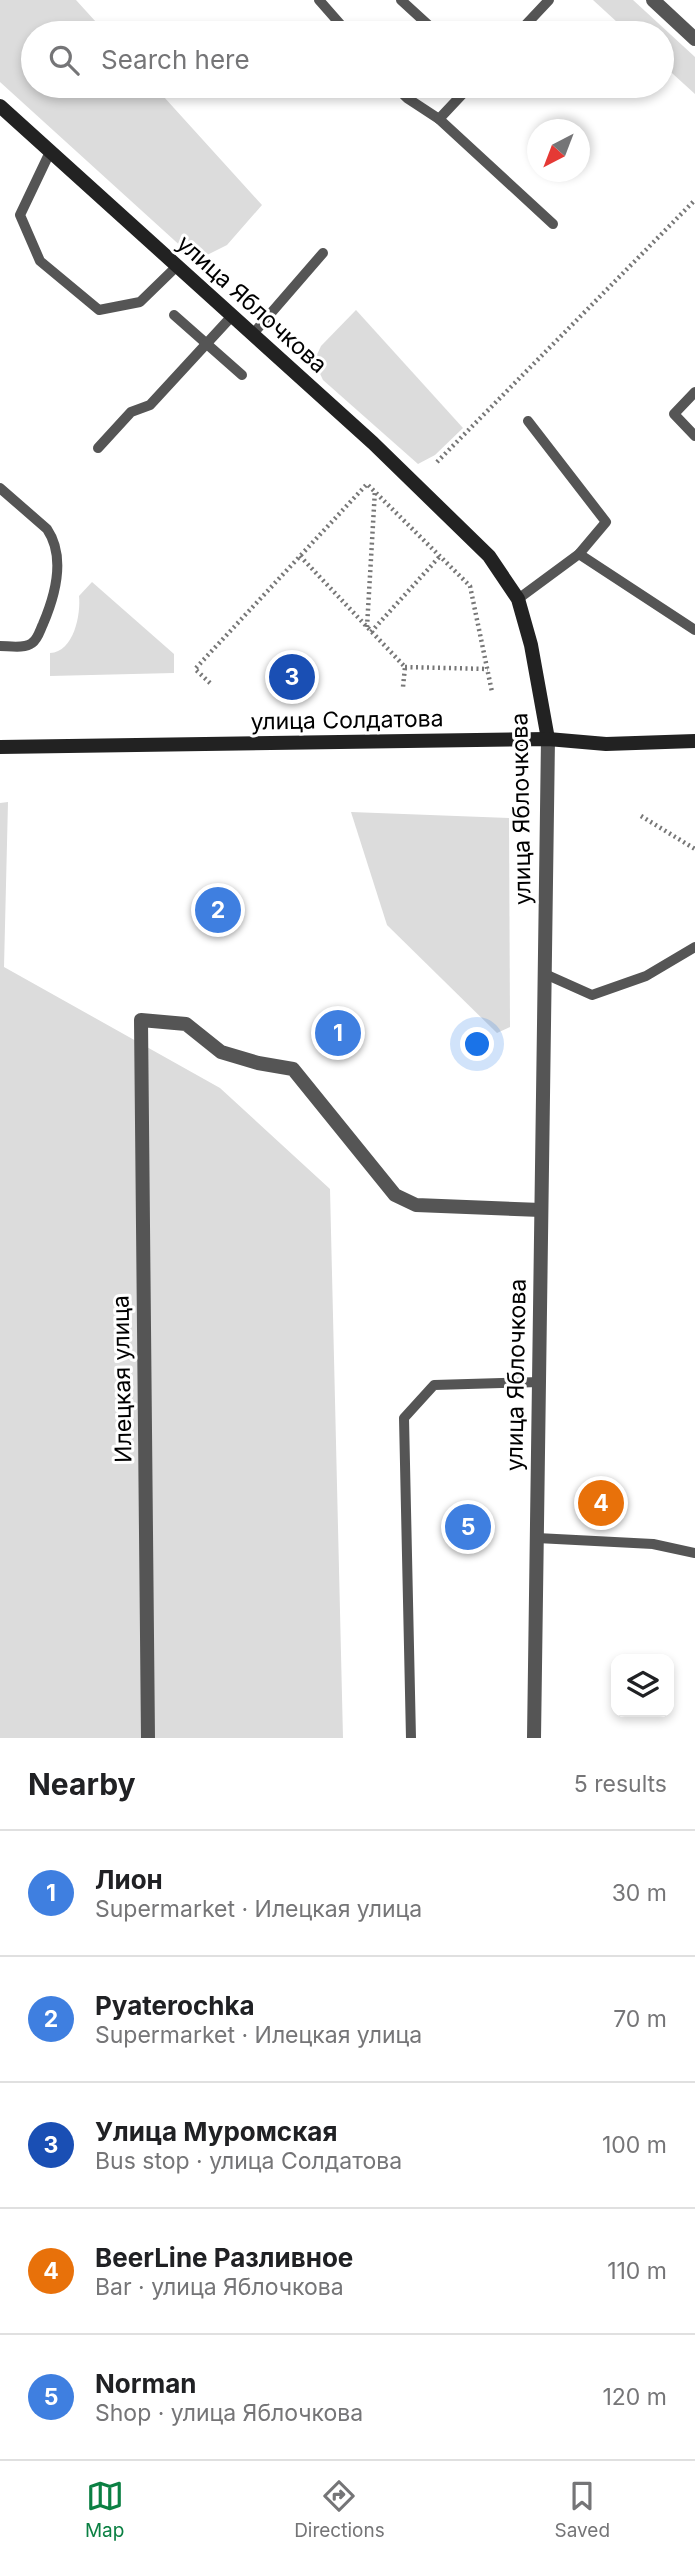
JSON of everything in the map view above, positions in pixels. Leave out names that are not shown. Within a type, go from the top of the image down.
[{"type":"street","points":[[653,0],[695,39]]},
{"type":"street","name":"улица Яблочкова","points":[[0,106],[373,443],[489,556],[518,599],[531,645],[548,739],[534,1738]]},
{"type":"street","name":"улица Солдатова","points":[[0,747],[548,739],[606,744],[695,741]]},
{"type":"street","name":"Илецкая улица","points":[[148,1738],[141,1020],[186,1024],[221,1052],[258,1063],[293,1069],[395,1195],[416,1205],[541,1210]]},
{"type":"lane","points":[[319,0],[337,21]]},
{"type":"lane","points":[[401,0],[425,21]]},
{"type":"lane","points":[[529,21],[549,0]]},
{"type":"lane","points":[[406,98],[439,119],[553,224]]},
{"type":"lane","points":[[439,119],[459,98]]},
{"type":"lane","points":[[50,152],[20,215],[40,261],[99,310],[140,302],[176,267]]},
{"type":"lane","points":[[252,335],[323,253]]},
{"type":"lane","points":[[174,315],[242,375]]},
{"type":"lane","points":[[98,448],[131,412],[150,405],[232,316]]},
{"type":"lane","points":[[695,392],[674,414],[695,436]]},
{"type":"lane","points":[[518,599],[579,554],[607,522],[528,421]]},
{"type":"lane","points":[[0,488],[6,498],[47,529],[57,555],[56,585],[47,615],[33,643],[0,646]]},
{"type":"lane","points":[[579,554],[695,631]]},
{"type":"lane","points":[[545,974],[592,995],[646,976],[695,947]]},
{"type":"lane","points":[[411,1738],[404,1418],[434,1385],[539,1382]]},
{"type":"lane","points":[[537,1538],[653,1544],[695,1553]]},
{"type":"path","points":[[437,462],[695,200]]},
{"type":"path","points":[[209,683],[195,669],[367,484],[470,586],[492,692]]},
{"type":"path","points":[[369,630],[375,490]]},
{"type":"path","points":[[369,630],[441,555]]},
{"type":"path","points":[[300,556],[405,667],[488,669]]},
{"type":"path","points":[[403,687],[405,667]]},
{"type":"path","points":[[640,816],[695,849]]},
{"type":"shaded area","points":[[0,0],[76,0],[95,21],[21,21],[21,98],[165,98],[262,205],[227,245],[207,255],[185,250],[0,82]]},
{"type":"shaded area","points":[[593,0],[633,0],[656,21],[616,21]]},
{"type":"shaded area","points":[[674,38],[695,57],[695,94],[674,75]]},
{"type":"shaded area","points":[[356,310],[463,428],[435,455],[418,464],[323,380],[314,361],[321,346]]},
{"type":"shaded area","points":[[92,582],[174,654],[174,673],[50,676],[50,653],[58,651],[70,639],[77,622],[79,596]]},
{"type":"shaded area","points":[[8,802],[4,967],[220,1088],[330,1189],[343,1738],[0,1738],[0,803]]},
{"type":"shaded area","points":[[351,812],[509,818],[510,1027],[497,1033],[387,925]]},
{"type":"place","name":"Улица Муромская","points":[[292,677]]},
{"type":"place","name":"Pyaterochka","points":[[218,910]]},
{"type":"place","name":"Лион","points":[[338,1033]]},
{"type":"place","name":"BeerLine Разливное","points":[[601,1503]]},
{"type":"place","name":"Norman","points":[[468,1527]]}]
